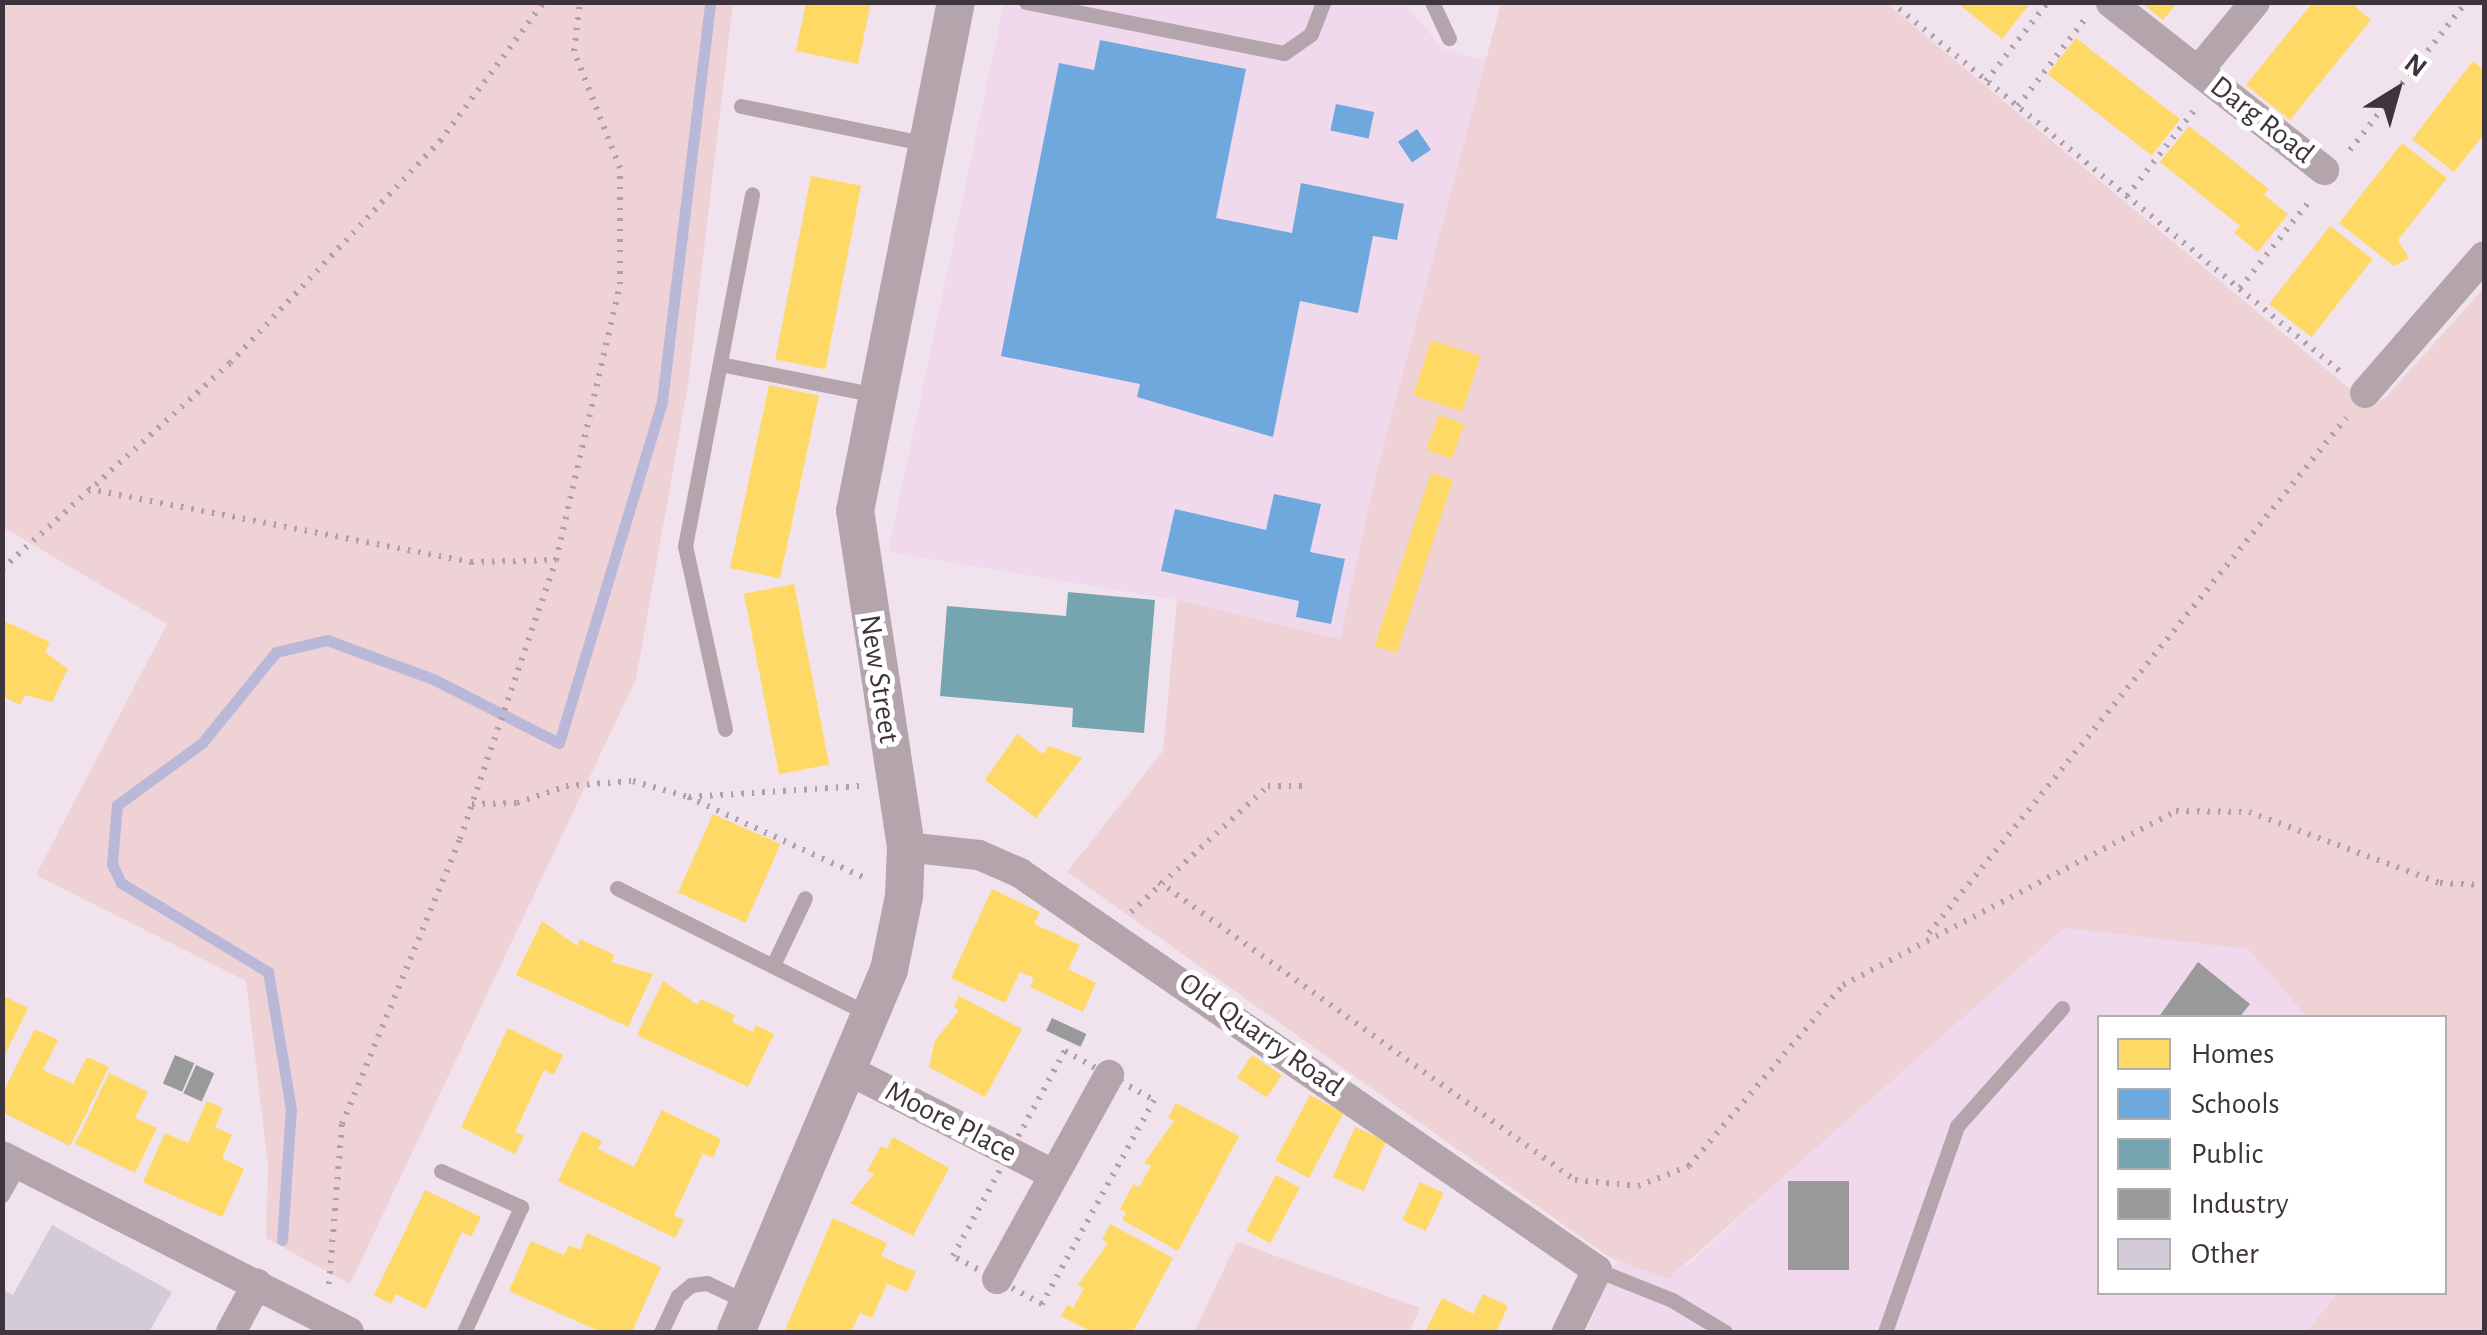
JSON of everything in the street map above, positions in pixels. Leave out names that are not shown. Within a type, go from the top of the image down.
[{"type":"street","name":"New Street","points":[[742,1318],[871,1015],[904,896],[906,847],[856,542],[858,488],[956,2]]},
{"type":"street","name":"Darg Road","points":[[2207,77],[2255,2]]},
{"type":"street","name":"Darg Road","points":[[2112,3],[2329,172]]},
{"type":"street","points":[[2366,393],[2484,256]]},
{"type":"street","name":"Old Quarry Road","points":[[906,847],[979,855],[1020,872],[1113,931],[1597,1270]]},
{"type":"street","name":"Moore Place","points":[[848,1070],[1053,1174]]},
{"type":"street","name":"Moore Place","points":[[997,1280],[1109,1075]]},
{"type":"street","points":[[10,1160],[337,1326]]},
{"type":"street","points":[[1568,1332],[1597,1270]]},
{"type":"street","points":[[232,1332],[257,1284]]},
{"type":"lane","points":[[1026,2],[1284,53],[1311,34],[1322,2]]},
{"type":"lane","points":[[1432,2],[1449,38]]},
{"type":"lane","points":[[741,106],[926,144]]},
{"type":"lane","points":[[726,728],[685,546],[752,194]]},
{"type":"lane","points":[[720,364],[877,395]]},
{"type":"lane","points":[[618,888],[871,1015]]},
{"type":"lane","points":[[773,965],[805,898]]},
{"type":"lane","points":[[1885,1332],[1957,1126],[2062,1008]]},
{"type":"lane","points":[[2,1195],[10,1160]]},
{"type":"lane","points":[[441,1171],[521,1206],[464,1332]]},
{"type":"lane","points":[[1597,1270],[1672,1300],[1725,1332]]},
{"type":"lane","points":[[661,1332],[678,1296],[692,1285],[707,1284],[742,1318]]},
{"type":"path","points":[[2,569],[230,363],[440,141],[544,2]]},
{"type":"path","points":[[337,1326],[342,1124],[472,804],[556,560],[620,284],[620,168],[574,51],[580,2]]},
{"type":"path","points":[[1986,81],[2048,2]]},
{"type":"path","points":[[2018,106],[2098,2]]},
{"type":"path","points":[[2240,288],[2466,2]]},
{"type":"path","points":[[1895,4],[2366,393],[1926,936]]},
{"type":"path","points":[[2127,196],[2207,77]]},
{"type":"path","points":[[88,489],[471,562],[556,560]]},
{"type":"path","points":[[472,804],[517,803],[566,786],[634,780],[688,797],[904,896]]},
{"type":"path","points":[[688,797],[896,784]]},
{"type":"path","points":[[1113,931],[1159,882],[1268,786],[1304,786]]},
{"type":"path","points":[[1159,882],[1575,1180],[1638,1186],[1689,1166],[1842,984],[1926,936],[2176,811],[2248,812],[2440,884],[2484,884]]},
{"type":"shaded area","points":[[3,2],[733,3],[688,385],[636,679],[350,1284],[266,1238],[268,1165],[246,981],[36,875],[167,624],[3,527]]},
{"type":"shaded area","points":[[1004,3],[1404,3],[1443,49],[1486,60],[1375,478],[1340,639],[1177,600],[888,552]]},
{"type":"shaded area","points":[[1501,3],[1886,3],[2368,404],[2385,398],[2484,288],[2484,1332],[2306,1332],[2336,1295],[2447,1295],[2447,1015],[2305,1015],[2248,949],[2064,928],[1668,1279],[1609,1257],[1067,872],[1163,751],[1177,600],[1340,639],[1375,478]]},
{"type":"shaded area","points":[[2064,928],[2248,949],[2305,1015],[2097,1015],[2097,1295],[2336,1295],[2306,1332],[1586,1332],[1617,1260],[1668,1279],[1695,1259],[1898,1069]]},
{"type":"shaded area","points":[[1237,1242],[1420,1308],[1409,1332],[1194,1332]]},
{"type":"building: Homes","points":[[806,2],[871,2],[858,64],[796,51]]},
{"type":"building: Homes","points":[[1956,2],[2031,2],[2002,39]]},
{"type":"building: Homes","points":[[2141,2],[2178,2],[2163,20]]},
{"type":"building: Homes","points":[[2313,2],[2350,2],[2371,20],[2290,120],[2246,85]]},
{"type":"building: Homes","points":[[2076,38],[2180,119],[2152,156],[2048,74]]},
{"type":"building: Homes","points":[[2473,61],[2484,70],[2484,134],[2454,172],[2412,139]]},
{"type":"building: Homes","points":[[2189,126],[2269,189],[2264,195],[2288,214],[2258,252],[2234,233],[2240,226],[2160,162]]},
{"type":"building: Homes","points":[[2402,143],[2447,178],[2398,240],[2409,258],[2394,266],[2339,223]]},
{"type":"building: Homes","points":[[811,176],[861,186],[825,369],[775,360]]},
{"type":"building: Homes","points":[[2330,226],[2373,259],[2312,337],[2269,304]]},
{"type":"building: Homes","points":[[1431,340],[1480,356],[1463,411],[1413,395]]},
{"type":"building: Homes","points":[[769,385],[819,396],[780,579],[730,568]]},
{"type":"building: Homes","points":[[1439,415],[1464,424],[1452,459],[1426,450]]},
{"type":"building: Homes","points":[[1431,473],[1453,480],[1397,653],[1375,646]]},
{"type":"building: Homes","points":[[794,584],[829,765],[779,774],[744,594]]},
{"type":"building: Homes","points":[[2,620],[50,642],[45,652],[68,669],[52,702],[25,695],[20,705],[2,696]]},
{"type":"building: Homes","points":[[1017,734],[1043,754],[1049,746],[1082,758],[1036,818],[985,780]]},
{"type":"building: Homes","points":[[713,814],[781,844],[746,923],[678,893]]},
{"type":"building: Homes","points":[[992,889],[1040,912],[1034,924],[1080,945],[1068,969],[1096,983],[1083,1012],[1030,987],[1034,978],[1020,972],[1005,1003],[951,978]]},
{"type":"building: Homes","points":[[542,921],[577,946],[580,939],[615,955],[611,962],[653,974],[628,1027],[516,975]]},
{"type":"building: Homes","points":[[663,981],[698,1005],[701,999],[735,1015],[732,1022],[753,1032],[756,1025],[774,1034],[748,1087],[637,1035]]},
{"type":"building: Homes","points":[[4,996],[28,1008],[2,1061],[2,999]]},
{"type":"building: Homes","points":[[959,996],[1022,1029],[985,1097],[929,1067],[935,1041],[959,1010],[954,1007]]},
{"type":"building: Homes","points":[[508,1028],[563,1055],[554,1075],[544,1070],[515,1132],[524,1136],[515,1154],[461,1127]]},
{"type":"building: Homes","points":[[35,1029],[58,1040],[43,1070],[73,1084],[87,1057],[109,1067],[70,1146],[2,1112],[2,1094]]},
{"type":"building: Homes","points":[[1252,1055],[1282,1075],[1267,1098],[1237,1077]]},
{"type":"building: Homes","points":[[109,1073],[148,1092],[135,1118],[157,1128],[135,1173],[75,1144]]},
{"type":"building: Homes","points":[[1310,1095],[1344,1113],[1309,1178],[1275,1160]]},
{"type":"building: Homes","points":[[207,1101],[223,1108],[215,1127],[232,1135],[222,1158],[244,1169],[222,1217],[143,1182],[165,1133],[188,1143]]},
{"type":"building: Homes","points":[[1176,1103],[1239,1136],[1178,1251],[1122,1220],[1126,1212],[1120,1209],[1133,1184],[1139,1187],[1151,1166],[1144,1163],[1174,1121],[1168,1118]]},
{"type":"building: Homes","points":[[662,1110],[721,1139],[713,1158],[703,1153],[674,1215],[684,1220],[675,1238],[558,1181],[582,1131],[602,1141],[598,1149],[634,1167]]},
{"type":"building: Homes","points":[[1355,1127],[1386,1141],[1364,1191],[1333,1177]]},
{"type":"building: Homes","points":[[893,1137],[949,1168],[913,1236],[850,1203],[874,1174],[867,1171],[881,1146],[887,1149]]},
{"type":"building: Homes","points":[[1276,1175],[1300,1188],[1270,1243],[1246,1231]]},
{"type":"building: Homes","points":[[1420,1182],[1444,1193],[1426,1231],[1402,1220]]},
{"type":"building: Homes","points":[[425,1190],[481,1217],[471,1237],[462,1232],[426,1309],[396,1294],[391,1304],[374,1295]]},
{"type":"building: Homes","points":[[833,1218],[887,1243],[881,1256],[916,1272],[907,1292],[887,1284],[872,1318],[860,1313],[851,1332],[784,1332]]},
{"type":"building: Homes","points":[[1110,1224],[1173,1258],[1133,1332],[1092,1332],[1061,1316],[1067,1305],[1073,1308],[1084,1288],[1078,1285],[1108,1243],[1102,1240]]},
{"type":"building: Homes","points":[[587,1233],[661,1267],[632,1332],[601,1332],[509,1291],[531,1241],[564,1255],[569,1245],[580,1250]]},
{"type":"building: Homes","points":[[1483,1294],[1508,1306],[1496,1332],[1425,1332],[1442,1298],[1473,1314]]},
{"type":"building: Schools","points":[[1100,40],[1246,69],[1216,218],[1292,233],[1301,183],[1404,204],[1397,240],[1373,236],[1358,313],[1300,301],[1273,437],[1137,397],[1140,384],[1001,356],[1059,63],[1094,70]]},
{"type":"building: Schools","points":[[1336,104],[1374,112],[1369,139],[1330,130]]},
{"type":"building: Schools","points":[[1417,129],[1431,150],[1412,163],[1398,142]]},
{"type":"building: Schools","points":[[1274,494],[1321,504],[1310,552],[1345,559],[1331,624],[1296,617],[1299,601],[1161,571],[1175,509],[1266,530]]},
{"type":"building: Public","points":[[1068,592],[1155,600],[1144,733],[1072,727],[1073,708],[940,696],[947,606],[1066,616]]},
{"type":"building: Industry","points":[[2198,962],[2250,1004],[2241,1015],[2160,1015]]},
{"type":"building: Industry","points":[[1052,1018],[1086,1034],[1081,1047],[1046,1031]]},
{"type":"building: Industry","points":[[175,1055],[194,1063],[182,1092],[163,1084]]},
{"type":"building: Industry","points":[[196,1065],[214,1073],[202,1101],[183,1093]]},
{"type":"building: Industry","points":[[1788,1181],[1849,1181],[1849,1270],[1788,1270]]},
{"type":"building: Other","points":[[52,1225],[172,1292],[149,1332],[2,1332],[2,1289],[13,1295]]},
{"type":"waterway","points":[[282,1240],[291,1109],[268,972],[121,883],[112,864],[117,805],[202,743],[276,652],[327,640],[433,679],[559,743],[662,401],[710,2]]}]
